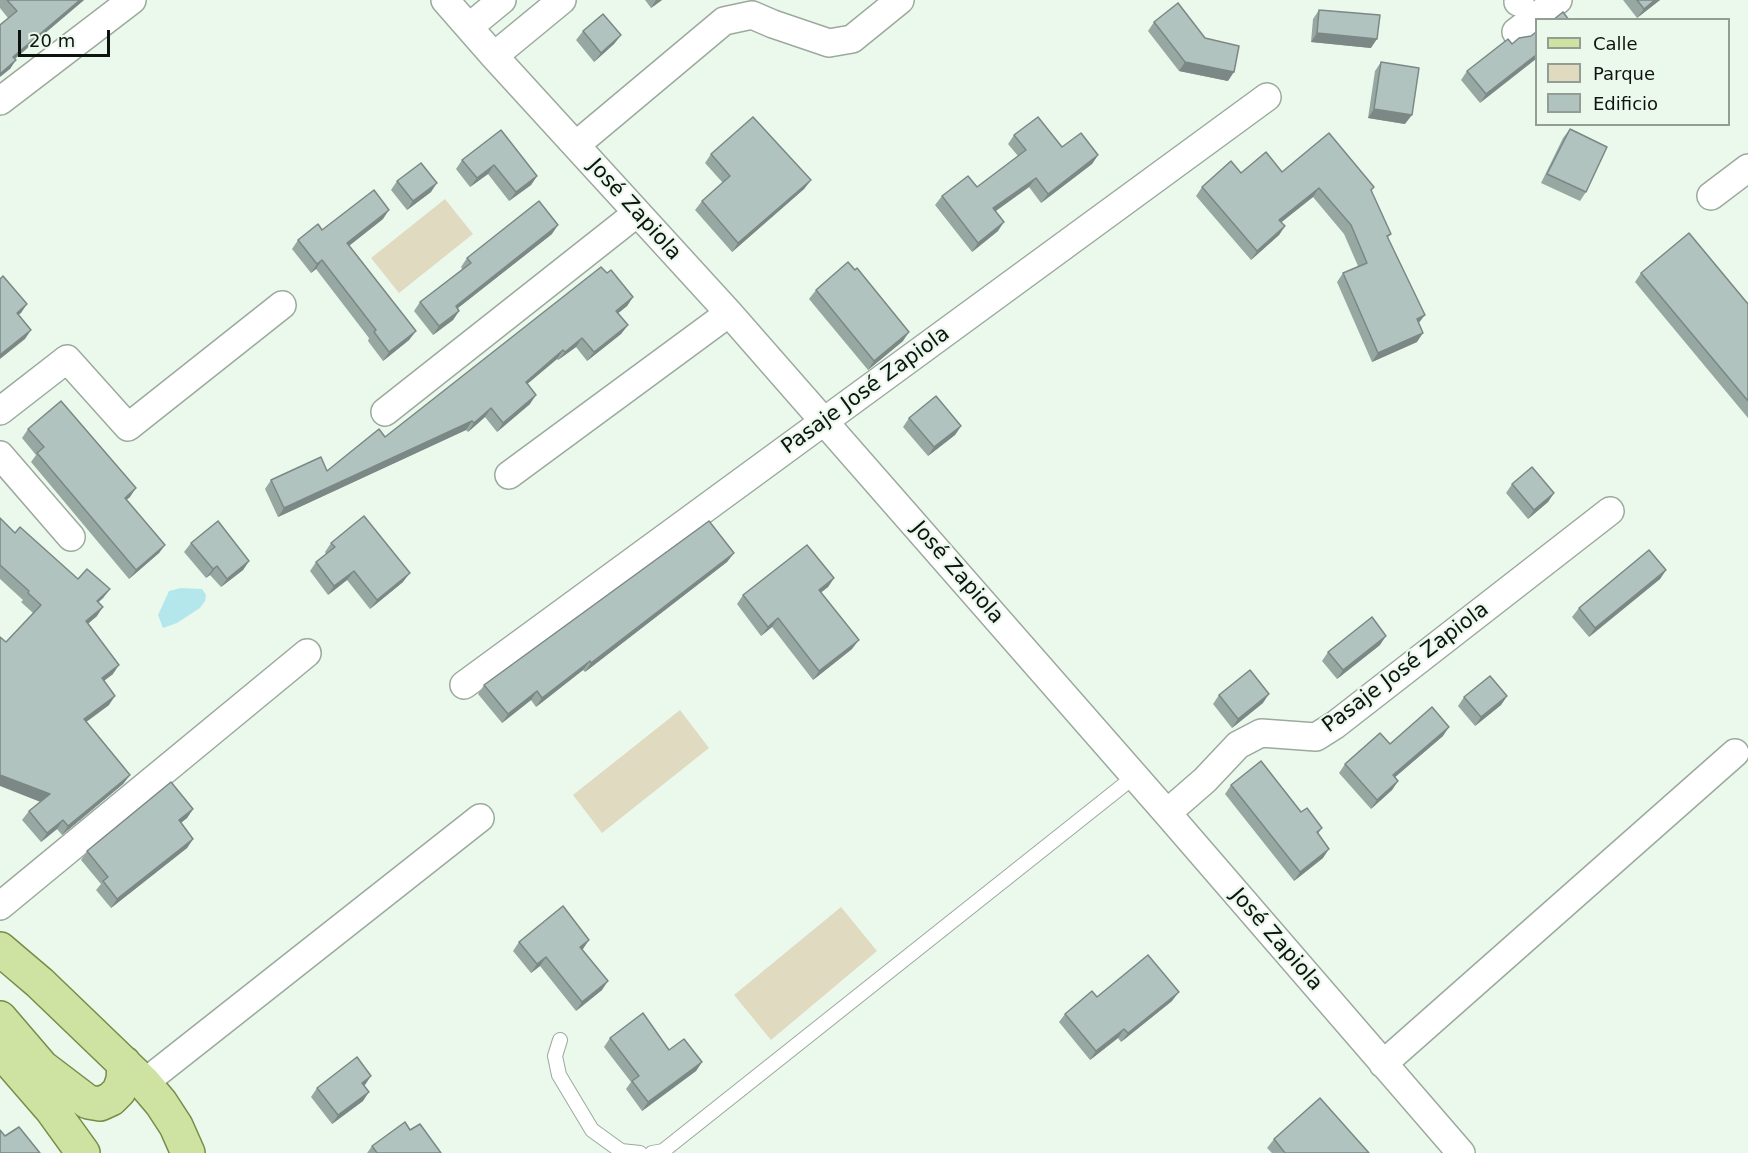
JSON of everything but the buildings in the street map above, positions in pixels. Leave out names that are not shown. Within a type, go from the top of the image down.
[{"type":"main road","points":[[0,949],[40,983],[134,1073],[161,1103],[176,1126],[188,1153]]},
{"type":"main road","points":[[0,1018],[69,1100],[107,1153]]},
{"type":"main road","points":[[0,1050],[52,1110],[83,1153]]},
{"type":"main road","points":[[42,1068],[88,1102],[100,1104],[111,1099],[119,1091],[123,1080],[134,1073]]},
{"type":"street","points":[[0,101],[132,0]]},
{"type":"street","name":"José Zapiola","points":[[445,0],[729,313],[1135,776],[1461,1153]]},
{"type":"street","points":[[469,27],[502,0]]},
{"type":"street","points":[[494,56],[562,0]]},
{"type":"street","points":[[576,145],[723,21],[753,15],[829,43],[852,39],[900,0]]},
{"type":"street","points":[[1516,32],[1558,0]]},
{"type":"street","name":"Pasaje José Zapiola","points":[[464,685],[1267,97]]},
{"type":"street","points":[[1711,196],[1748,168]]},
{"type":"street","points":[[385,412],[637,213]]},
{"type":"street","points":[[0,411],[67,359],[128,428],[282,305]]},
{"type":"street","points":[[509,475],[729,313]]},
{"type":"street","points":[[0,455],[71,537]]},
{"type":"street","name":"Pasaje José Zapiola","points":[[1167,813],[1205,780],[1238,745],[1261,733],[1316,737],[1335,725],[1610,511]]},
{"type":"street","points":[[0,906],[307,653]]},
{"type":"street","points":[[1383,1064],[1735,753]]},
{"type":"street","points":[[134,1073],[480,818]]},
{"type":"lane","points":[[652,1153],[663,1151],[1135,776]]},
{"type":"lane","points":[[0,966],[40,983]]},
{"type":"lane","points":[[560,1040],[555,1056],[558,1075],[592,1130],[621,1151],[640,1153]]},
{"type":"green space","points":[[445,199],[473,234],[399,293],[371,258]]},
{"type":"green space","points":[[680,710],[709,748],[602,833],[573,795]]},
{"type":"green space","points":[[841,907],[877,951],[771,1040],[734,995]]},
{"type":"water","points":[[181,588],[202,589],[206,595],[205,601],[200,608],[177,623],[163,628],[158,615],[169,591]]}]
